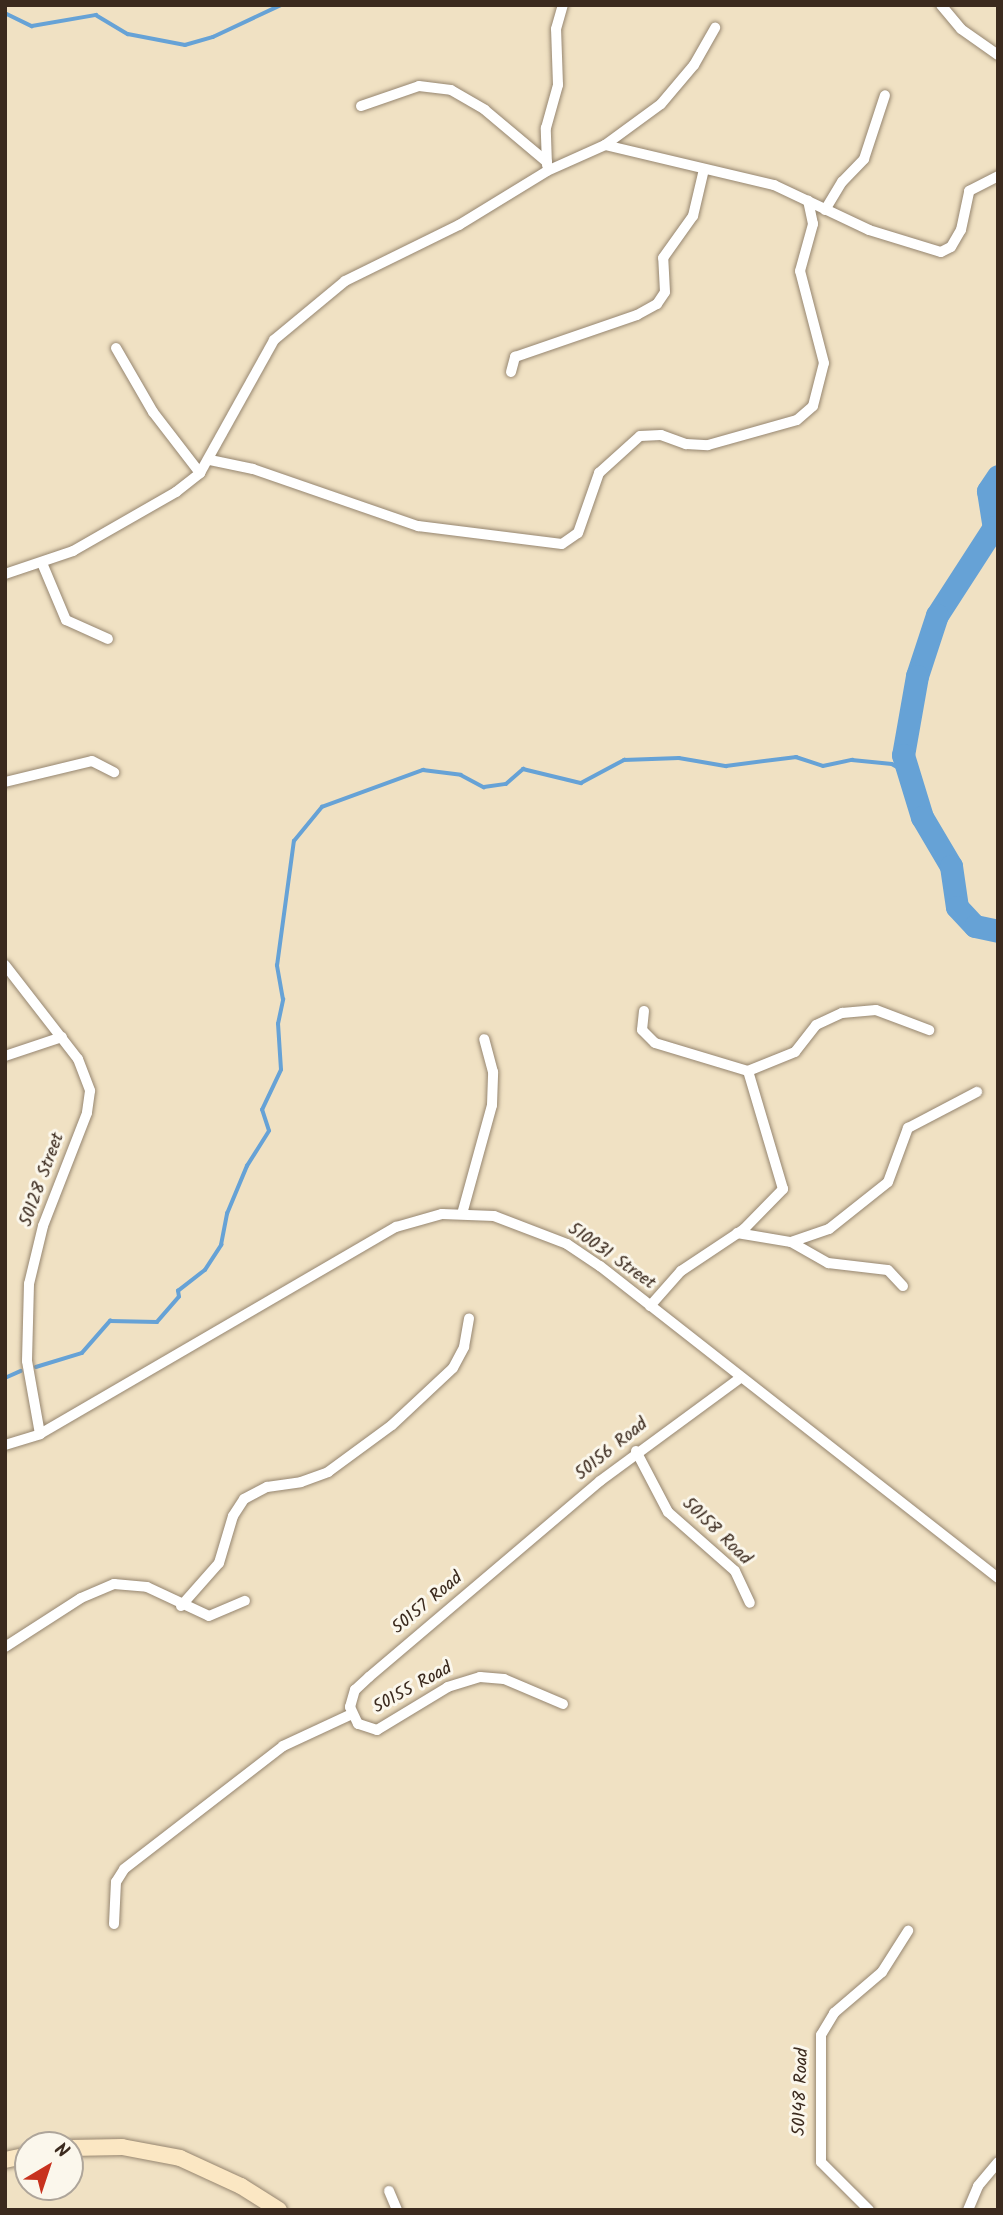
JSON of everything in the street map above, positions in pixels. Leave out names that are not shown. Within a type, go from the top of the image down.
[{"type":"street","points":[[547,166],[546,128],[558,92],[556,29],[563,5]]},
{"type":"street","points":[[941,5],[961,29],[998,55]]},
{"type":"street","points":[[5,574],[42,563],[95,540],[200,473],[210,460],[262,356],[300,314],[363,269],[459,225],[547,166],[605,145],[661,104],[694,65],[715,27]]},
{"type":"street","points":[[361,106],[419,86],[452,90],[485,110],[547,166]]},
{"type":"street","points":[[825,210],[842,182],[867,154],[885,95]]},
{"type":"street","points":[[605,145],[774,185],[869,230],[931,250],[946,251],[961,230],[969,191],[998,177]]},
{"type":"street","points":[[511,372],[515,357],[637,316],[657,304],[665,292],[663,258],[693,216],[704,169]]},
{"type":"street","points":[[210,460],[253,469],[418,526],[562,544],[582,526],[588,496],[599,473],[635,439],[653,434],[708,445],[797,420],[813,406],[824,363],[800,271],[814,224],[808,201]]},
{"type":"street","points":[[116,348],[153,412],[200,473]]},
{"type":"street","points":[[42,563],[66,620],[108,639]]},
{"type":"street","points":[[5,782],[92,761],[114,772]]},
{"type":"street","name":"50128 Street","points":[[5,965],[62,1037],[84,1071],[90,1101],[43,1226],[29,1284],[27,1360],[40,1434]]},
{"type":"street","points":[[644,1011],[642,1030],[655,1042],[748,1071],[795,1052],[816,1025],[842,1013],[876,1010],[929,1030]]},
{"type":"street","points":[[5,1056],[62,1037]]},
{"type":"street","points":[[462,1214],[492,1105],[493,1072],[484,1039]]},
{"type":"street","points":[[650,1306],[689,1264],[737,1233],[783,1189],[748,1071]]},
{"type":"street","points":[[790,1242],[829,1229],[856,1212],[895,1173],[908,1128],[977,1092]]},
{"type":"street","name":"510031 Street","points":[[5,1445],[40,1434],[396,1227],[421,1217],[462,1214],[517,1223],[568,1244],[998,1578]]},
{"type":"street","points":[[737,1233],[790,1242],[828,1263],[888,1270],[903,1286]]},
{"type":"street","points":[[181,1606],[219,1563],[233,1516],[244,1499],[267,1487],[301,1482],[328,1472],[384,1432],[453,1368],[464,1347],[469,1318]]},
{"type":"street","name":"50156 Road","points":[[511,1557],[636,1451],[740,1378]]},
{"type":"street","name":"50158 Road","points":[[636,1451],[668,1512],[735,1571],[750,1603]]},
{"type":"street","name":"50157 Road","points":[[369,1677],[511,1557]]},
{"type":"street","points":[[5,1647],[81,1598],[114,1584],[147,1587],[181,1606],[218,1615],[245,1601]]},
{"type":"street","name":"50155 Road","points":[[369,1677],[351,1699],[352,1714],[358,1724],[377,1730],[448,1687],[480,1676],[504,1679],[563,1704]]},
{"type":"street","points":[[114,1924],[116,1882],[124,1870],[282,1746],[352,1714]]},
{"type":"street","name":"50148 Road","points":[[869,2210],[821,2162],[818,2132],[822,2029],[834,2013],[882,1972],[908,1931]]},
{"type":"street","points":[[84,2148],[122,2147],[180,2158],[241,2186],[279,2210]]},
{"type":"street","points":[[968,2210],[978,2186],[998,2162]]},
{"type":"street","points":[[389,2191],[397,2210]]},
{"type":"waterway","points":[[5,13],[32,26],[96,15],[128,34],[185,45],[213,37],[281,5]]},
{"type":"waterway","points":[[998,476],[988,491],[994,527],[937,615],[917,676],[903,755],[922,817],[951,866],[957,907],[975,926],[998,931]]},
{"type":"waterway","points":[[36,1367],[82,1353],[110,1321],[157,1322],[179,1297],[178,1291],[205,1270],[221,1245],[227,1214],[247,1166],[269,1131],[262,1110],[281,1070],[278,1024],[283,1000],[277,966],[294,841],[322,807],[423,770],[461,775],[484,787],[506,784],[523,769],[581,783],[624,760],[679,758],[726,766],[796,757],[823,766],[852,760],[892,764],[910,774]]},
{"type":"waterway","points":[[5,1378],[21,1371]]}]
